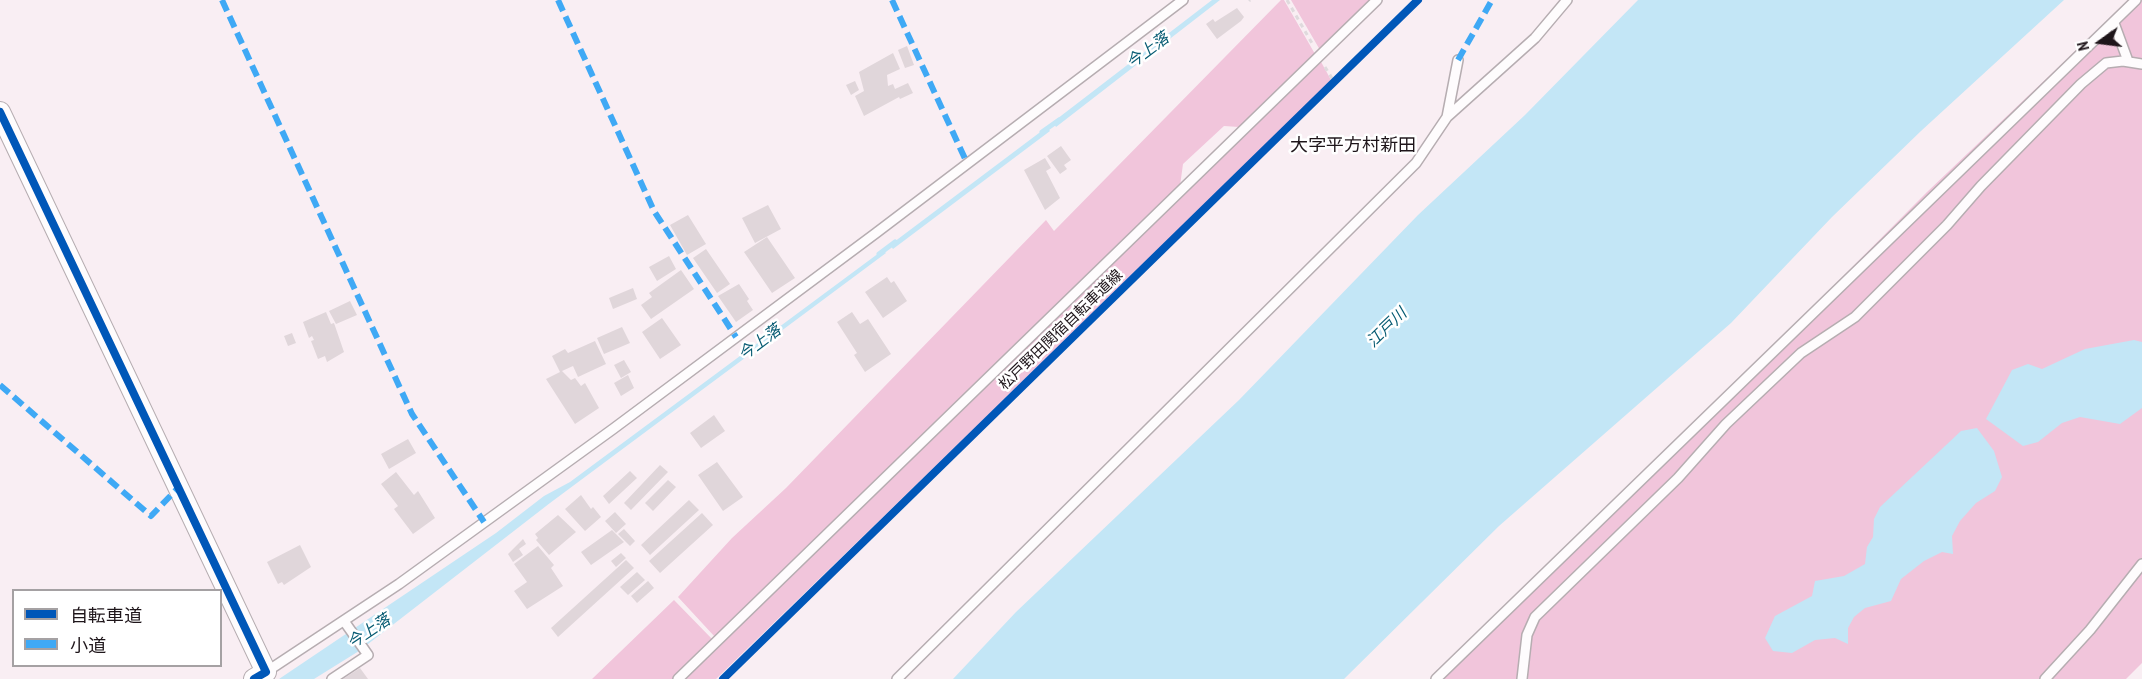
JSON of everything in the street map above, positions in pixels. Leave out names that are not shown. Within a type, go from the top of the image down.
[{"type":"street","points":[[0,112],[220,589]]},
{"type":"street","points":[[222,594],[260,676]]},
{"type":"lane","points":[[260,676],[345,623],[622,422],[1183,0]]},
{"type":"lane","points":[[678,679],[1377,0]]},
{"type":"lane","points":[[897,679],[1416,163],[1448,117],[1535,38],[1567,0]]},
{"type":"lane","points":[[1436,679],[2136,0]]},
{"type":"lane","points":[[2114,23],[2128,61]]},
{"type":"lane","points":[[1448,117],[1458,60]]},
{"type":"lane","points":[[1522,679],[1527,635],[1535,617],[1678,478],[1726,424],[1802,353],[1855,317],[1947,225],[1981,186],[2081,84],[2106,63],[2128,61],[2142,64]]},
{"type":"lane","points":[[2045,679],[2090,630],[2142,564]]},
{"type":"lane","points":[[332,679],[368,655],[345,623]]},
{"type":"path","points":[[1287,0],[1335,83]]},
{"type":"path","points":[[1326,91],[1343,75]]},
{"type":"shaded area","points":[[1281,0],[1284,0],[1315,54],[1239,127],[1224,126],[1183,164],[1180,186],[715,637],[678,597],[732,538],[786,488],[1046,220],[1054,231]]},
{"type":"shaded area","points":[[1291,0],[1371,0],[1320,50]]},
{"type":"shaded area","points":[[2129,0],[2142,0],[2142,663],[2126,679],[1442,679],[1927,192]]},
{"type":"shaded area","points":[[1320,60],[1331,80],[1301,111],[716,679],[686,679]]},
{"type":"shaded area","points":[[674,600],[713,640],[673,679],[592,679]]},
{"type":"water","points":[[1212,0],[1220,0],[1056,127],[1053,122]]},
{"type":"water","name":"江戸川","points":[[1638,0],[2064,0],[1921,131],[1832,217],[1731,323],[1499,526],[1344,679],[953,679],[1016,612],[1239,400],[1418,215],[1525,115]]},
{"type":"water","points":[[1047,127],[1050,131],[893,249],[890,245]]},
{"type":"water","points":[[883,250],[886,253],[550,503],[359,651],[314,679],[279,679],[496,533],[544,496],[570,482]]},
{"type":"water","points":[[2134,340],[2142,342],[2142,408],[2120,424],[2080,417],[2062,423],[2038,442],[2023,446],[1986,419],[2012,370],[2028,364],[2042,369],[2085,349]]},
{"type":"water","points":[[1977,428],[1994,451],[2002,477],[1995,491],[1976,503],[1960,521],[1952,536],[1953,554],[1942,552],[1924,561],[1901,579],[1891,601],[1865,608],[1854,617],[1848,628],[1848,644],[1835,638],[1815,640],[1792,653],[1773,651],[1765,638],[1775,616],[1812,596],[1815,581],[1844,576],[1865,564],[1867,547],[1873,537],[1874,519],[1880,507],[1961,431]]},
{"type":"building","points":[[1237,8],[1244,17],[1217,39],[1206,24],[1213,19],[1215,22]]},
{"type":"building","points":[[907,46],[914,65],[905,68],[898,50]]},
{"type":"building","points":[[893,53],[900,69],[887,75],[888,86],[893,84],[895,89],[908,83],[913,93],[900,99],[899,97],[864,116],[855,96],[864,91],[859,72]]},
{"type":"building","points":[[855,81],[859,90],[851,95],[846,85]]},
{"type":"building","points":[[1061,146],[1071,160],[1064,165],[1067,169],[1060,174],[1047,156]]},
{"type":"building","points":[[1045,158],[1051,168],[1046,171],[1060,198],[1045,210],[1024,170]]},
{"type":"building","points":[[768,205],[781,229],[755,243],[742,218]]},
{"type":"building","points":[[688,215],[706,244],[687,255],[670,225]]},
{"type":"building","points":[[767,237],[795,278],[772,293],[744,252]]},
{"type":"building","points":[[706,249],[730,284],[717,293],[693,258]]},
{"type":"building","points":[[669,256],[676,269],[657,281],[649,267]]},
{"type":"building","points":[[681,270],[694,289],[651,319],[641,305],[652,297],[649,293]]},
{"type":"building","points":[[887,277],[891,283],[894,281],[907,301],[883,318],[865,292]]},
{"type":"building","points":[[739,284],[753,310],[736,322],[718,296]]},
{"type":"building","points":[[633,288],[637,299],[613,309],[609,298]]},
{"type":"building","points":[[350,301],[357,315],[336,324],[329,311]]},
{"type":"building","points":[[326,312],[331,324],[334,323],[344,352],[327,362],[325,356],[318,359],[311,341],[314,340],[312,336],[309,338],[303,322]]},
{"type":"building","points":[[852,312],[860,324],[868,319],[891,354],[865,372],[854,355],[857,353],[837,322]]},
{"type":"building","points":[[662,318],[681,345],[660,359],[642,332]]},
{"type":"building","points":[[622,327],[630,343],[604,354],[597,338]]},
{"type":"building","points":[[292,333],[296,343],[288,346],[284,336]]},
{"type":"building","points":[[595,341],[606,364],[578,377],[573,366],[562,371],[571,380],[575,378],[581,386],[585,383],[599,408],[575,424],[546,379],[560,372],[552,356],[565,349],[568,353]]},
{"type":"building","points":[[624,360],[631,372],[621,378],[614,365]]},
{"type":"building","points":[[628,375],[634,388],[621,396],[614,383]]},
{"type":"building","points":[[714,415],[725,431],[701,448],[690,433]]},
{"type":"building","points":[[408,439],[416,453],[389,469],[381,454]]},
{"type":"building","points":[[717,462],[743,497],[723,511],[698,475]]},
{"type":"building","points":[[660,465],[668,472],[631,510],[624,503]]},
{"type":"building","points":[[630,471],[637,478],[609,504],[603,496]]},
{"type":"building","points":[[396,472],[414,495],[418,491],[435,518],[413,534],[394,509],[398,506],[381,484]]},
{"type":"building","points":[[668,480],[676,487],[653,511],[645,503]]},
{"type":"building","points":[[581,495],[591,509],[593,507],[601,517],[585,531],[565,509]]},
{"type":"building","points":[[689,500],[699,510],[650,555],[641,545]]},
{"type":"building","points":[[615,512],[626,524],[616,533],[605,521]]},
{"type":"building","points":[[702,513],[713,525],[660,573],[649,561]]},
{"type":"building","points":[[558,515],[576,532],[549,555],[536,540],[538,538],[535,534]]},
{"type":"building","points":[[624,529],[635,541],[630,546],[618,534]]},
{"type":"building","points":[[612,530],[624,542],[591,565],[581,552]]},
{"type":"building","points":[[523,539],[526,544],[519,549],[523,555],[513,562],[508,554]]},
{"type":"building","points":[[300,545],[311,567],[284,585],[282,582],[278,584],[267,562]]},
{"type":"building","points":[[538,546],[554,565],[551,568],[563,586],[527,609],[514,591],[527,582],[514,564]]},
{"type":"building","points":[[621,553],[626,558],[616,567],[611,561]]},
{"type":"building","points":[[626,560],[634,568],[558,637],[551,628]]},
{"type":"building","points":[[637,572],[645,580],[628,595],[620,587]]},
{"type":"building","points":[[648,581],[654,588],[637,603],[631,596]]},
{"type":"building","points":[[360,668],[368,679],[343,679]]},
{"type":"waterway","name":"今上落","points":[[1042,132],[1059,120]]},
{"type":"waterway","name":"今上落","points":[[879,254],[895,242]]},
{"type":"marked path","points":[[222,0],[412,414],[484,522]]},
{"type":"marked path","points":[[558,0],[654,211],[736,337]]},
{"type":"marked path","points":[[892,0],[967,163]]},
{"type":"marked path","points":[[1458,60],[1492,0]]},
{"type":"marked path","points":[[0,385],[151,516],[178,488]]},
{"type":"cycle path","name":"松戸野田関宿自転車道線","points":[[723,679],[1418,0]]},
{"type":"cycle path","points":[[0,112],[266,672],[254,679]]},
{"type":"district","name":"大字平方村新田","points":[[1353,146]]}]
